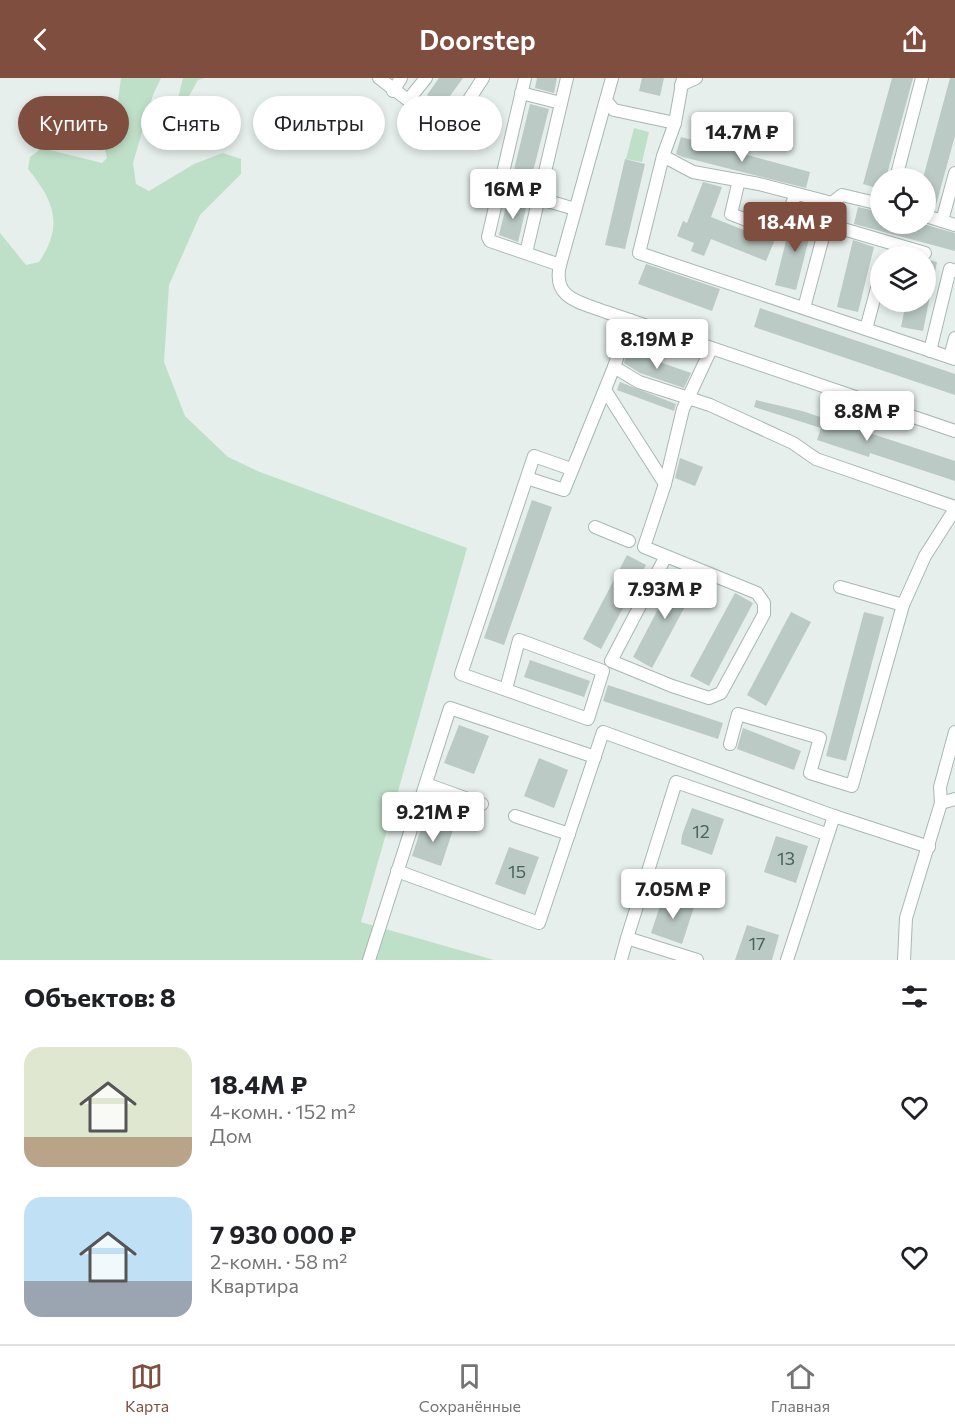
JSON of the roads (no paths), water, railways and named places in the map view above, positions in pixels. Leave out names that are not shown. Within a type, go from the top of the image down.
[{"type":"street","points":[[379,78],[393,91],[403,96]]},
{"type":"street","points":[[393,91],[401,78]]},
{"type":"street","points":[[411,96],[426,78]]},
{"type":"street","points":[[471,96],[483,78]]},
{"type":"street","points":[[525,78],[488,237],[490,241],[560,265]]},
{"type":"street","points":[[526,253],[567,78]]},
{"type":"street","points":[[612,78],[560,265],[559,285],[569,297],[711,349],[955,431]]},
{"type":"street","points":[[696,78],[682,82],[675,123],[663,156],[639,253],[952,358],[955,338]]},
{"type":"street","points":[[899,168],[922,78]]},
{"type":"street","points":[[521,93],[561,103]]},
{"type":"street","points":[[606,101],[614,111],[675,123]]},
{"type":"street","points":[[663,156],[693,172],[739,180],[832,203]]},
{"type":"street","points":[[942,221],[955,173]]},
{"type":"street","points":[[739,180],[731,214],[780,233],[796,194]]},
{"type":"street","points":[[500,187],[575,209]]},
{"type":"street","points":[[804,309],[832,203],[842,195],[870,202]]},
{"type":"street","points":[[936,219],[955,225]]},
{"type":"street","points":[[826,224],[900,246]]},
{"type":"street","points":[[930,351],[950,269],[955,271]]},
{"type":"street","points":[[866,329],[871,312]]},
{"type":"street","points":[[527,478],[564,490],[614,367],[630,320]]},
{"type":"street","points":[[666,556],[611,661],[672,687],[709,698],[721,693],[764,614],[764,603],[757,593],[644,547],[687,399],[711,349]]},
{"type":"street","points":[[614,367],[639,382],[710,405],[783,438],[816,459],[955,508],[925,556],[903,606],[852,786],[810,773],[820,738],[738,714],[730,744]]},
{"type":"street","points":[[605,390],[664,484]]},
{"type":"street","points":[[506,689],[519,640],[603,670],[588,719],[461,674],[534,456],[571,469]]},
{"type":"street","points":[[595,527],[629,541]]},
{"type":"street","points":[[840,587],[903,606]]},
{"type":"street","points":[[369,960],[450,708],[595,757]]},
{"type":"street","points":[[397,871],[539,923],[603,732],[834,816],[929,846]]},
{"type":"street","points":[[904,960],[906,918],[941,803],[940,787],[955,732]]},
{"type":"street","points":[[621,960],[676,782],[826,834]]},
{"type":"street","points":[[426,784],[482,804]]},
{"type":"street","points":[[941,803],[955,799]]},
{"type":"street","points":[[515,816],[569,834]]},
{"type":"street","points":[[787,960],[826,834],[834,816]]},
{"type":"street","points":[[627,938],[697,960]]}]
